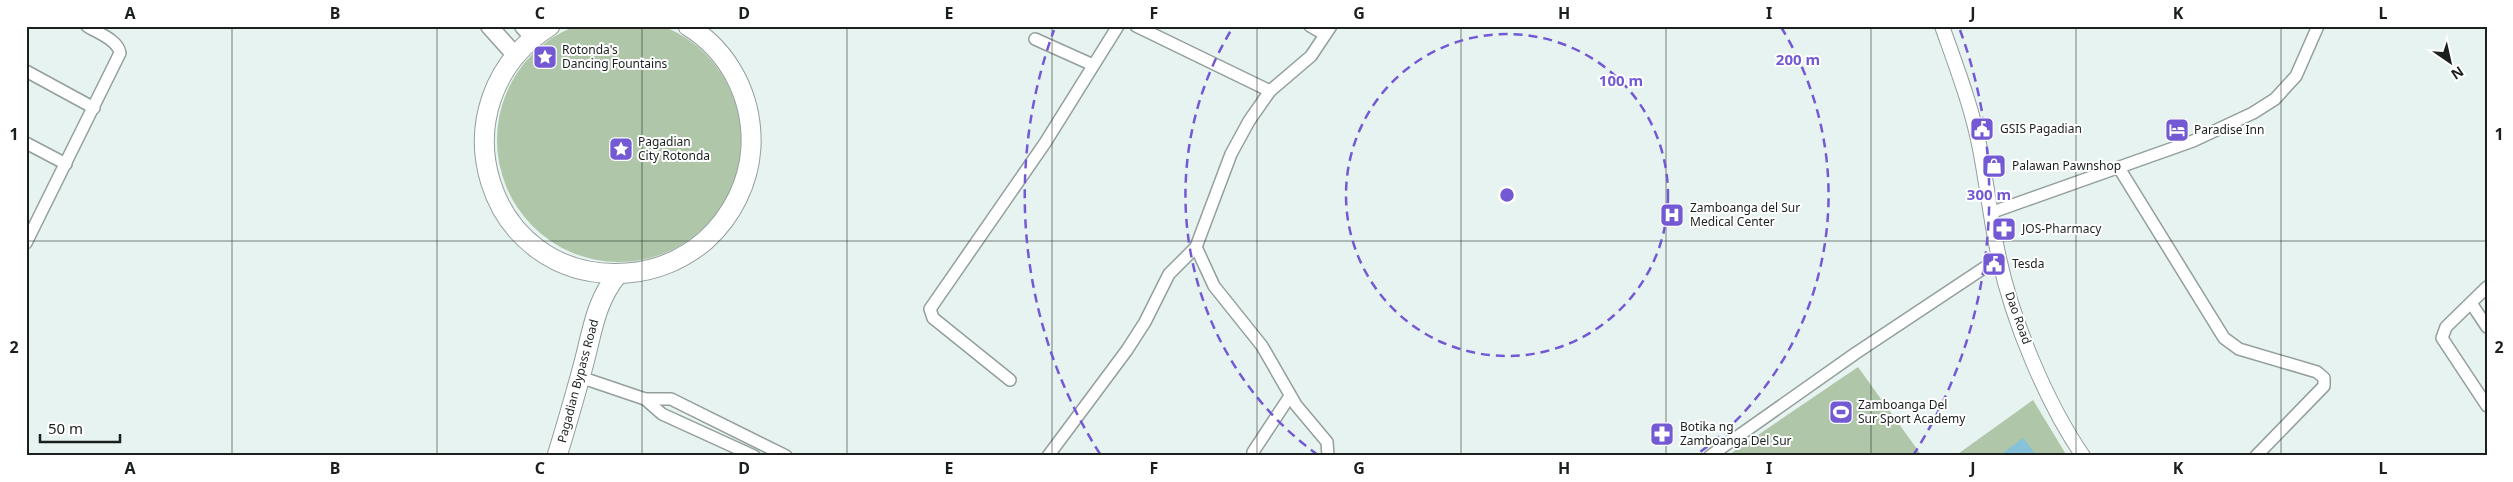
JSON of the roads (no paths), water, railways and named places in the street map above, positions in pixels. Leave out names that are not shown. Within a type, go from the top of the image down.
[{"type":"highway","points":[[550,26],[528,31],[515,55],[501,74],[489,104],[483,144],[486,168],[493,191],[504,213],[519,232],[537,248],[558,260],[580,269],[618,274],[662,266],[686,255],[700,245],[714,233],[730,212],[748,171],[750,128],[746,101],[740,85],[721,55],[709,42],[688,26]]},
{"type":"highway","name":"Pagadian Bypass Road","points":[[580,269],[591,282],[597,307]]},
{"type":"highway","name":"Pagadian Bypass Road","points":[[557,456],[597,307],[607,287],[618,274]]},
{"type":"main road","points":[[489,26],[515,55]]},
{"type":"street","points":[[26,243],[30,229],[66,164],[120,53],[119,47],[87,26]]},
{"type":"street","points":[[1010,380],[933,318],[930,309],[1045,143],[1118,26]]},
{"type":"street","points":[[1136,26],[1270,91]]},
{"type":"street","points":[[1048,456],[1127,350],[1145,322],[1168,274],[1196,247],[1232,154],[1249,121],[1270,91],[1307,61],[1328,30],[1310,26]]},
{"type":"street","name":"Dao Road","points":[[1942,26],[1980,148],[1999,258],[2021,330],[2047,391],[2084,456]]},
{"type":"street","points":[[1990,213],[2193,141],[2253,113],[2275,100],[2296,76],[2318,26]]},
{"type":"street","points":[[1035,39],[1092,66]]},
{"type":"street","points":[[26,71],[94,108]]},
{"type":"street","points":[[26,143],[66,164]]},
{"type":"street","points":[[2118,168],[2224,338],[2239,350],[2317,372],[2324,378],[2324,386],[2256,456]]},
{"type":"street","points":[[1196,247],[1214,286],[1262,346],[1275,365],[1290,396],[1327,442],[1328,456]]},
{"type":"street","points":[[1710,456],[1856,353],[1999,258]]},
{"type":"street","points":[[2487,287],[2446,327],[2442,338],[2487,406]]},
{"type":"street","points":[[2471,303],[2487,327]]},
{"type":"street","points":[[580,376],[645,399],[671,399],[786,456]]},
{"type":"street","points":[[1253,452],[1290,396]]},
{"type":"street","points":[[645,399],[662,414],[754,456]]},
{"type":"water","points":[[2023,438],[2037,456],[1999,456]]},
{"type":"place","name":"Rotonda's Dancing Fountains","points":[[545,57]]},
{"type":"place","name":"GSIS Pagadian","points":[[1982,129]]},
{"type":"place","name":"Paradise Inn","points":[[2177,130]]},
{"type":"place","name":"Pagadian City Rotonda","points":[[621,149]]},
{"type":"place","name":"Palawan Pawnshop","points":[[1994,166]]},
{"type":"place","name":"Zamboanga del Sur Medical Center","points":[[1672,215]]},
{"type":"place","name":"JOS-Pharmacy","points":[[2004,229]]},
{"type":"place","name":"Tesda","points":[[1994,264]]},
{"type":"place","name":"Zamboanga Del Sur Sport Academy","points":[[1841,412]]},
{"type":"place","name":"Botika ng Zamboanga Del Sur","points":[[1662,434]]}]
